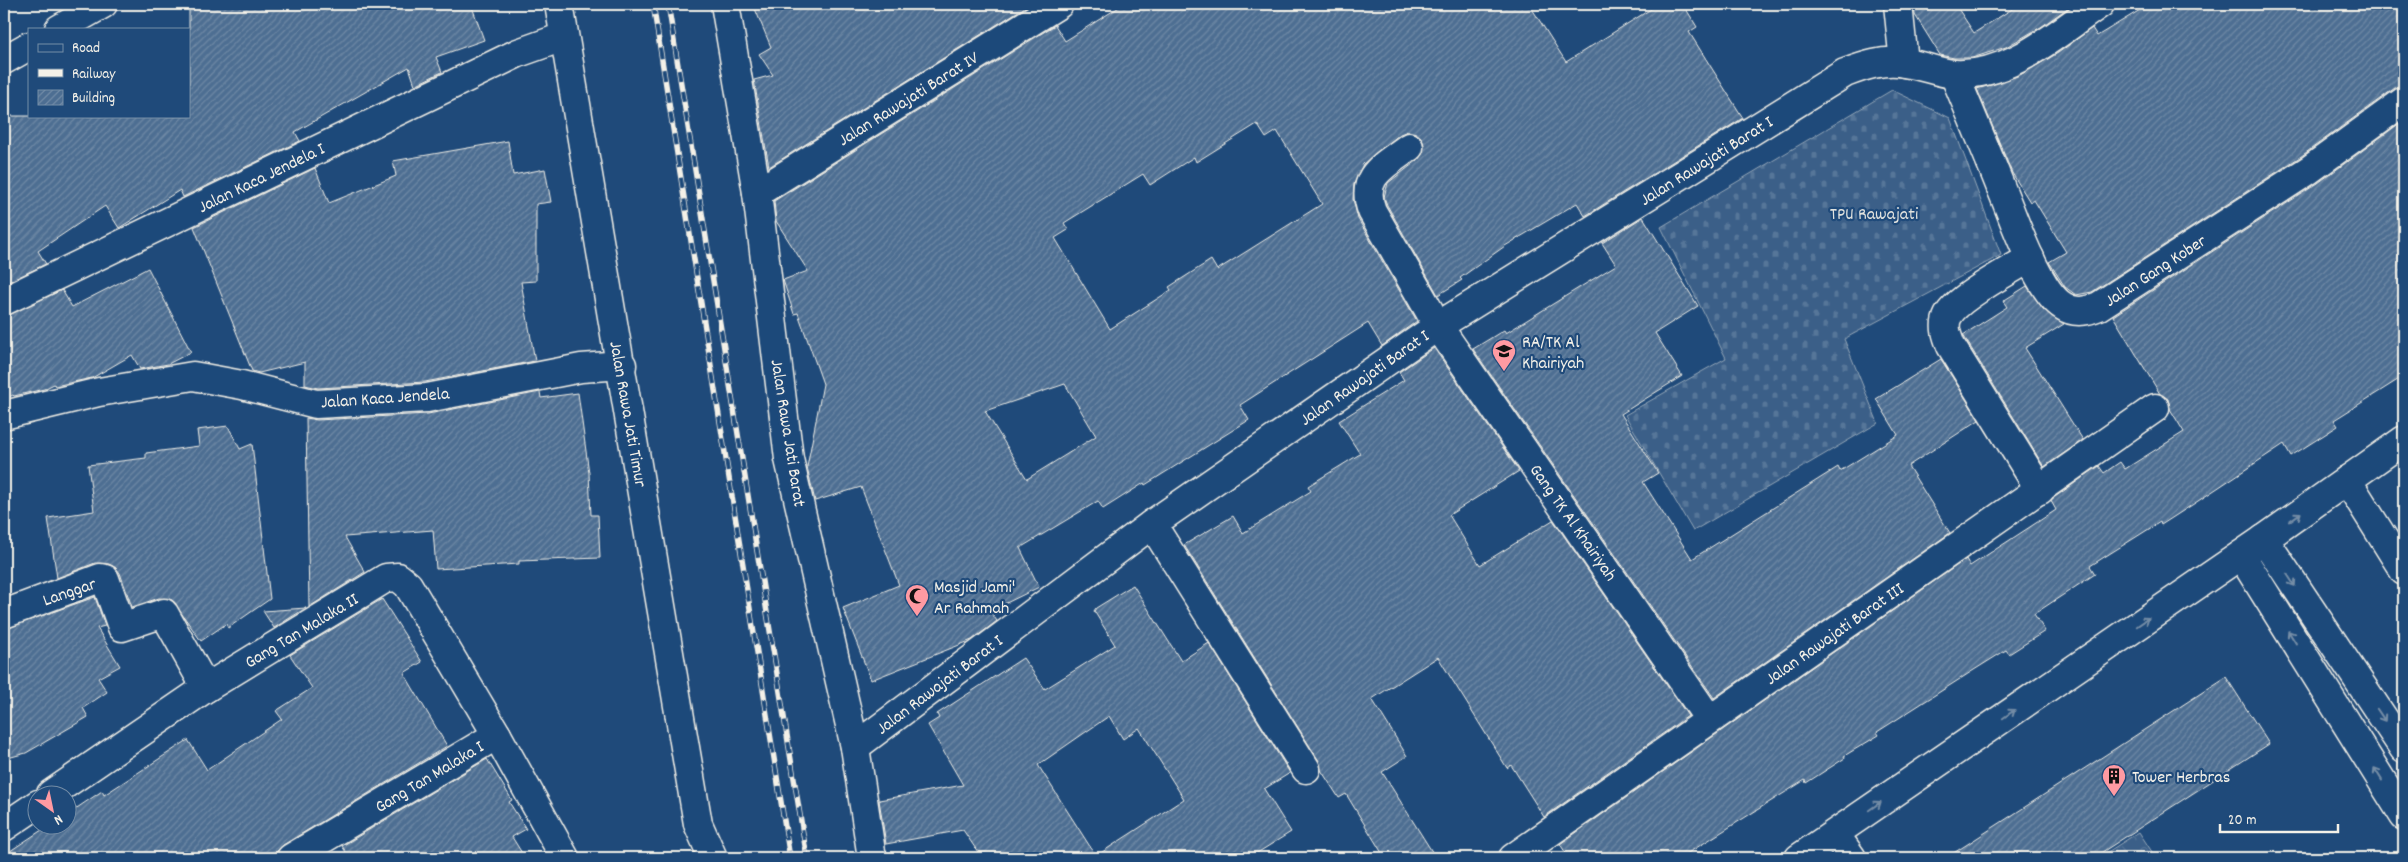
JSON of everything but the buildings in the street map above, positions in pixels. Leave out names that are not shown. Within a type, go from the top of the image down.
[{"type":"street","points":[[61,28],[102,4]]},
{"type":"street","name":"Jalan Rawa Jati Timur","points":[[559,4],[563,37],[622,365],[698,824],[713,858]]},
{"type":"street","name":"Jalan Rawa Jati Barat","points":[[725,4],[757,193],[790,459],[855,747],[872,858]]},
{"type":"street","name":"Jalan Rawajati Barat IV","points":[[757,193],[1059,4]]},
{"type":"street","points":[[1898,4],[1904,63]]},
{"type":"street","name":"Jalan Rawajati Barat I","points":[[855,747],[1152,524],[1438,326],[1845,73],[1866,65],[1882,62],[1904,63],[1954,74],[1980,72],[2003,66],[2024,55],[2100,4]]},
{"type":"street","name":"Jalan Kaca Jendela I","points":[[4,301],[518,53],[563,37]]},
{"type":"street","points":[[4,60],[28,47]]},
{"type":"street","name":"Jalan Gang Kober","points":[[1954,74],[2030,258],[2052,296],[2062,306],[2075,311],[2086,311],[2099,306],[2309,170],[2404,101]]},
{"type":"street","name":"Gang TK Al Khairiyah","points":[[1409,147],[1376,172],[1370,181],[1367,197],[1372,212],[1438,326],[1709,719]]},
{"type":"street","points":[[2030,258],[1960,302],[1948,316],[1945,330],[1951,346],[2040,490]]},
{"type":"street","name":"Jalan Kaca Jendela","points":[[4,414],[99,392],[193,376],[242,385],[316,404],[427,398],[581,368],[622,365]]},
{"type":"street","name":"Jalan Rawajati Barat III","points":[[1512,858],[2155,408]]},
{"type":"street","points":[[1799,858],[2241,555],[2404,440]]},
{"type":"street","points":[[2347,480],[2404,572]]},
{"type":"street","points":[[1152,524],[1306,769]]},
{"type":"street","points":[[2264,539],[2404,750]]},
{"type":"street","points":[[2241,555],[2404,816]]},
{"type":"street","name":"Gang Tan Malaka II","points":[[66,784],[206,688],[386,578],[398,577],[408,585],[498,735]]},
{"type":"street","name":"Langgar","points":[[4,614],[100,578],[105,579],[122,627],[164,613],[206,688]]},
{"type":"street","name":"Gang Tan Malaka I","points":[[291,858],[498,735],[565,858]]},
{"type":"street","points":[[4,827],[28,811]]},
{"type":"street","name":"Jalan Rawa Jati Timur","points":[[691,858],[698,824]]},
{"type":"street","points":[[1835,834],[1852,858]]},
{"type":"green space","name":"TPU Rawajati","points":[[1892,90],[1950,118],[2001,255],[1844,339],[1878,423],[1693,531],[1625,415],[1726,358],[1661,227]]},
{"type":"green space","points":[[2139,832],[2156,858],[2098,858]]},
{"type":"railway","points":[[653,4],[790,858]]},
{"type":"railway","points":[[668,4],[807,858]]},
{"type":"place","name":"RA/TK Al Khairiyah","points":[[1504,372]]},
{"type":"place","name":"Masjid Jami' Ar Rahmah","points":[[917,617]]},
{"type":"place","name":"Tower Herbras","points":[[2114,797]]}]
